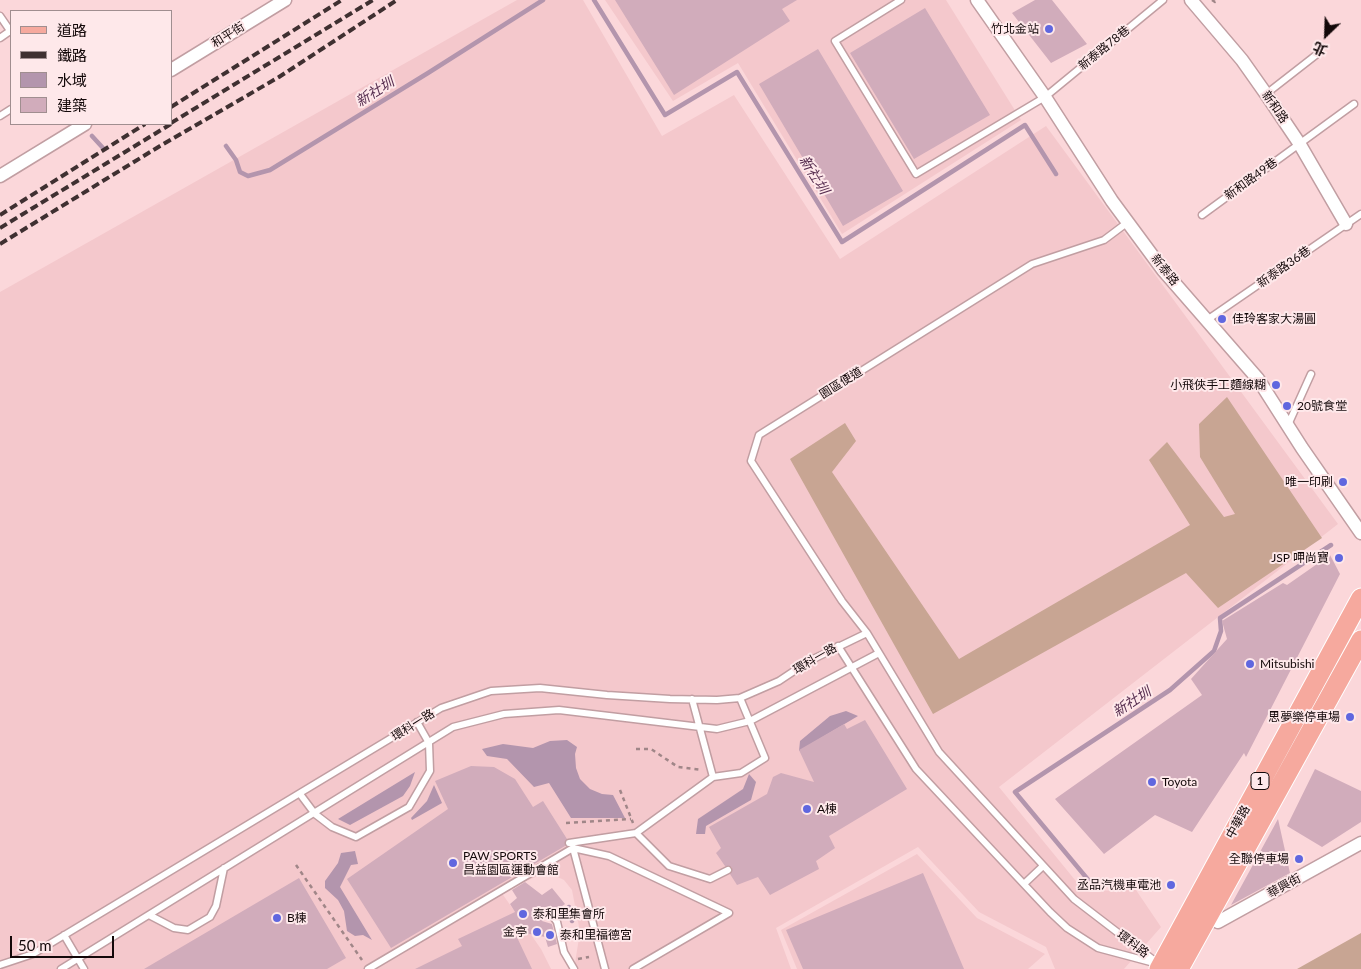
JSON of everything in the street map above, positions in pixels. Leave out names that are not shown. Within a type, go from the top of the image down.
[{"type":"main road","name":"中華路","points":[[1164,968],[1361,598]]},
{"type":"main road","name":"中華路","points":[[1164,968],[1207,916],[1361,640]]},
{"type":"street","name":"和平街","points":[[172,69],[285,0]]},
{"type":"street","name":"新泰路","points":[[977,0],[1045,96],[1112,201],[1129,221],[1163,270],[1258,379],[1361,533]]},
{"type":"street","name":"新和路","points":[[1191,0],[1242,60],[1300,143],[1346,224]]},
{"type":"street","points":[[0,176],[79,125]]},
{"type":"street","name":"華興街","points":[[1207,916],[1218,922],[1361,843]]},
{"type":"lane","name":"新泰路78巷","points":[[901,0],[835,41],[916,174],[1045,96],[1163,0]]},
{"type":"lane","points":[[0,16],[10,30]]},
{"type":"lane","points":[[1266,94],[1316,55]]},
{"type":"lane","name":"新和路49巷","points":[[1202,215],[1354,104]]},
{"type":"lane","name":"新泰路36巷","points":[[1207,320],[1361,214]]},
{"type":"lane","name":"園區便道","points":[[867,633],[842,601],[751,461],[759,435],[1032,264],[1104,240],[1129,221]]},
{"type":"lane","points":[[1288,426],[1311,374]]},
{"type":"lane","name":"環科一路","points":[[0,965],[33,954],[441,708],[491,692],[540,688],[607,695],[692,700],[740,698],[778,681],[838,646],[867,633]]},
{"type":"lane","name":"環科路","points":[[867,633],[939,752],[1074,899],[1164,968]]},
{"type":"lane","name":"環科路","points":[[838,646],[916,769],[1068,928],[1098,948],[1164,968]]},
{"type":"lane","name":"環科一路","points":[[61,969],[315,814],[453,727],[504,714],[559,710],[717,729],[750,721],[879,653]]},
{"type":"lane","points":[[368,969],[571,846],[636,833],[714,777],[741,773],[765,758],[740,698]]},
{"type":"lane","points":[[692,700],[714,777]]},
{"type":"lane","points":[[300,794],[315,814],[332,827],[356,837],[409,807],[430,771],[429,743],[417,722]]},
{"type":"lane","points":[[636,833],[669,866],[710,879],[728,870]]},
{"type":"lane","points":[[571,846],[605,969]]},
{"type":"lane","points":[[571,846],[609,856],[729,913],[633,969]]},
{"type":"lane","points":[[1025,884],[1043,866]]},
{"type":"lane","points":[[149,915],[174,928],[188,930],[210,917],[216,906],[224,868]]},
{"type":"lane","points":[[551,914],[557,922],[564,952],[574,969]]},
{"type":"lane","points":[[64,935],[84,969]]},
{"type":"path","points":[[1212,0],[1215,2],[1218,0]]},
{"type":"path","points":[[636,749],[651,749],[678,767],[701,769],[714,777]]},
{"type":"path","points":[[566,823],[631,819]]},
{"type":"path","points":[[296,865],[368,969]]},
{"type":"shaded area","points":[[517,0],[583,0],[662,136],[734,95],[840,259],[1046,126],[1338,524],[999,787],[1084,891],[1136,890],[1161,927],[1124,969],[1055,969],[1046,947],[979,912],[918,847],[776,928],[791,969],[574,969],[580,932],[572,890],[564,880],[547,872],[501,892],[541,949],[551,969],[0,969],[0,292]]},
{"type":"shaded area","points":[[605,0],[946,0],[1021,120],[842,234],[738,63],[673,101]]},
{"type":"shaded area","points":[[1227,397],[1322,538],[1218,608],[1186,573],[933,714],[790,459],[845,423],[856,441],[832,472],[959,659],[1190,525],[1149,460],[1167,442],[1224,517],[1235,514],[1200,457],[1199,424]]},
{"type":"shaded area","points":[[917,854],[977,918],[1045,954],[1028,969],[797,969],[781,930]]},
{"type":"shaded area","points":[[1361,933],[1361,969],[1297,969]]},
{"type":"water","points":[[846,711],[858,716],[799,751],[800,741],[830,716]]},
{"type":"water","points":[[567,740],[577,747],[575,754],[576,768],[580,779],[590,789],[602,794],[613,795],[625,818],[571,818],[549,783],[534,787],[507,759],[487,756],[482,749],[503,744],[533,748],[550,741]]},
{"type":"water","points":[[415,772],[410,786],[403,796],[350,825],[338,819]]},
{"type":"water","points":[[749,774],[756,782],[751,800],[706,826],[705,834],[696,834],[698,819],[743,789]]},
{"type":"water","points":[[434,785],[442,803],[412,820],[411,818],[427,801]]},
{"type":"water","points":[[355,851],[358,864],[351,865],[340,887],[372,940],[363,935],[355,936],[347,931],[344,911],[338,900],[325,888],[325,881],[338,863],[341,853]]},
{"type":"building","points":[[615,0],[797,0],[782,9],[790,21],[674,95]]},
{"type":"building","name":"竹北金站","points":[[1035,0],[1052,0],[1087,44],[1051,63],[1012,13]]},
{"type":"building","points":[[925,8],[990,115],[914,159],[850,53]]},
{"type":"building","points":[[818,49],[903,191],[843,226],[759,84]]},
{"type":"building","points":[[1330,555],[1340,574],[1246,757],[1244,753],[1192,832],[1155,815],[1104,854],[1055,799],[1202,695],[1191,679],[1227,639],[1222,621],[1283,583],[1287,585]]},
{"type":"building","name":"A棟","points":[[865,720],[907,789],[829,836],[835,848],[816,861],[819,869],[770,895],[758,877],[737,885],[730,874],[732,867],[725,866],[716,853],[721,848],[709,827],[767,794],[773,777],[781,773],[814,782],[799,750],[844,724],[847,729]]},
{"type":"building","name":"PAW SPORTS 昌益園區運動會館","points":[[471,766],[494,767],[515,779],[533,807],[543,801],[567,839],[565,846],[391,948],[347,879],[448,809],[435,781]]},
{"type":"building","points":[[1315,769],[1361,791],[1361,822],[1322,847],[1287,826]]},
{"type":"building","points":[[1278,819],[1290,873],[1231,905]]},
{"type":"building","points":[[923,873],[964,969],[803,969],[786,930]]},
{"type":"building","name":"B棟","points":[[299,878],[346,958],[327,969],[144,969]]},
{"type":"building","points":[[525,882],[542,895],[552,888],[565,904],[555,911],[548,910],[547,917],[542,921],[552,924],[557,944],[548,947],[545,937],[514,931],[532,969],[415,969],[462,946],[458,939],[515,912],[510,904],[517,898],[512,890]]},
{"type":"waterway","name":"新社圳","points":[[226,146],[236,160],[240,172],[248,176],[270,170],[543,0]]},
{"type":"waterway","name":"新社圳","points":[[594,0],[665,115],[737,72],[842,242],[1025,125],[1056,174]]},
{"type":"waterway","name":"新社圳","points":[[92,136],[103,148]]},
{"type":"waterway","name":"新社圳","points":[[1090,882],[1015,792],[1170,690],[1214,651],[1221,631],[1220,618],[1331,545]]},
{"type":"waterway","points":[[569,907],[572,921]]},
{"type":"railway","points":[[172,106],[342,0]]},
{"type":"railway","points":[[172,122],[373,0]]},
{"type":"railway","points":[[0,244],[160,146],[279,77],[397,0]]},
{"type":"railway","points":[[0,215],[143,125]]},
{"type":"railway","points":[[0,228],[169,125]]},
{"type":"place","name":"竹北金站","points":[[1049,29]]},
{"type":"place","name":"佳玲客家大湯圓","points":[[1222,319]]},
{"type":"place","name":"小飛俠手工麵線糊","points":[[1276,385]]},
{"type":"place","name":"20號食堂","points":[[1287,406]]},
{"type":"place","name":"唯一印刷","points":[[1343,482]]},
{"type":"place","name":"JSP 呷尚寶","points":[[1339,558]]},
{"type":"place","name":"Mitsubishi","points":[[1250,664]]},
{"type":"place","name":"思夢樂停車場","points":[[1350,717]]},
{"type":"place","name":"Toyota","points":[[1152,782]]},
{"type":"place","name":"A棟","points":[[807,809]]},
{"type":"place","name":"全聯停車場","points":[[1299,859]]},
{"type":"place","name":"PAW SPORTS 昌益園區運動會館","points":[[453,863]]},
{"type":"place","name":"丞品汽機車電池","points":[[1171,885]]},
{"type":"place","name":"泰和里集會所","points":[[523,914]]},
{"type":"place","name":"B棟","points":[[277,918]]},
{"type":"place","name":"金亭","points":[[537,932]]},
{"type":"place","name":"泰和里福德宮","points":[[550,935]]}]
